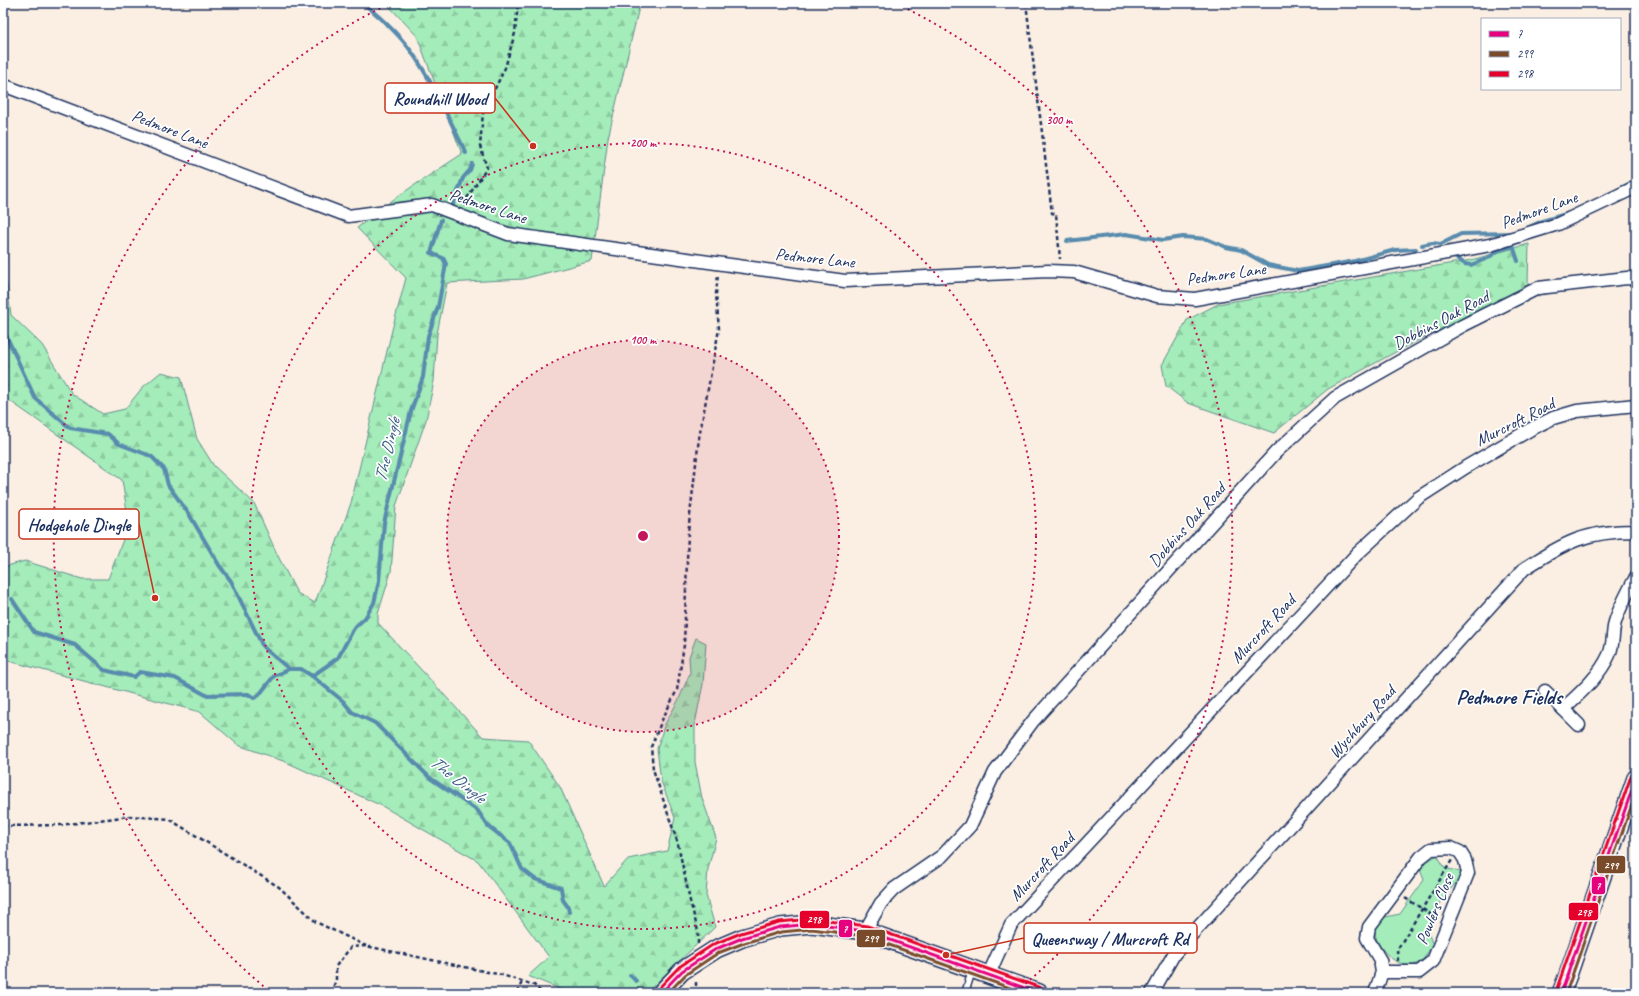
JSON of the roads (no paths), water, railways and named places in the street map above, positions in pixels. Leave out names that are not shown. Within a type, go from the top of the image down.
[{"type":"street","name":"Pedmore Lane","points":[[3,85],[348,216],[432,205],[508,234],[844,281],[1061,271],[1074,272],[1157,296],[1195,299],[1490,245],[1558,224],[1636,187]]},
{"type":"street","name":"Dobbins Oak Road","points":[[865,931],[881,903],[894,889],[942,856],[970,826],[995,772],[1033,721],[1276,452],[1335,398],[1462,326],[1538,288],[1627,278],[1636,279]]},
{"type":"street","name":"Murcroft Road","points":[[980,973],[1011,926],[1357,554],[1418,498],[1466,467],[1553,418],[1577,411],[1636,405]]},
{"type":"street","name":"Wychbury Road","points":[[1152,993],[1174,954],[1524,569],[1569,542],[1592,534],[1636,531]]},
{"type":"street","points":[[1564,709],[1591,682],[1609,655],[1614,642],[1615,624],[1623,601],[1636,577]]},
{"type":"street","points":[[1545,691],[1579,725]]},
{"type":"street","points":[[1561,993],[1636,778]]},
{"type":"street","name":"Powlers Close","points":[[1451,848],[1458,851],[1465,860],[1468,874],[1433,961],[1419,972],[1382,972],[1380,960],[1367,938],[1368,927],[1421,857],[1431,849],[1451,848]]},
{"type":"street","points":[[662,993],[682,971],[716,949],[742,938],[780,927],[812,924],[865,931],[1039,993]]},
{"type":"street","points":[[1375,993],[1382,972]]},
{"type":"lane","points":[[965,993],[980,973]]},
{"type":"waterway","name":"The Dingle","points":[[363,3],[376,14],[411,51],[434,88],[466,153]]},
{"type":"waterway","name":"The Dingle","points":[[452,207],[463,178],[470,170],[472,164]]},
{"type":"waterway","points":[[1617,190],[1636,180]]},
{"type":"waterway","points":[[1529,227],[1542,221],[1569,213]]},
{"type":"waterway","name":"The Dingle","points":[[312,676],[338,658],[354,628],[365,618],[374,603],[379,581],[384,523],[411,411],[423,377],[428,336],[438,307],[446,264],[443,258],[431,253],[441,220]]},
{"type":"waterway","points":[[1422,245],[1432,243],[1441,244],[1461,234],[1513,233]]},
{"type":"waterway","points":[[1067,241],[1126,234],[1163,240],[1183,237],[1207,239],[1226,247],[1241,250],[1268,265],[1298,271],[1355,261],[1395,250],[1416,249]]},
{"type":"waterway","points":[[1456,258],[1465,264],[1471,265],[1488,258],[1499,250],[1513,246],[1518,261]]},
{"type":"waterway","points":[[6,335],[35,398],[70,428],[108,434],[119,444],[151,456],[164,469],[168,485],[189,514],[219,565],[231,581],[263,647],[289,669]]},
{"type":"waterway","name":"The Dingle","points":[[12,599],[34,632],[75,645],[104,670],[134,677],[140,672],[175,678],[206,695],[248,694],[254,698],[259,695],[274,676],[289,669],[301,669],[343,701],[352,712],[375,723],[430,778],[478,811],[488,826],[510,843],[522,869],[535,879],[561,888],[563,900],[568,907],[569,912]]},
{"type":"waterway","name":"The Dingle","points":[[630,975],[636,981]]},
{"type":"place","name":"Roundhill Wood","points":[[533,146]]},
{"type":"place","name":"Hodgehole Dingle","points":[[155,598]]},
{"type":"place","name":"Queensway / Murcroft Rd","points":[[946,955]]},
{"type":"district","name":"Pedmore Fields","points":[[1509,697]]}]
